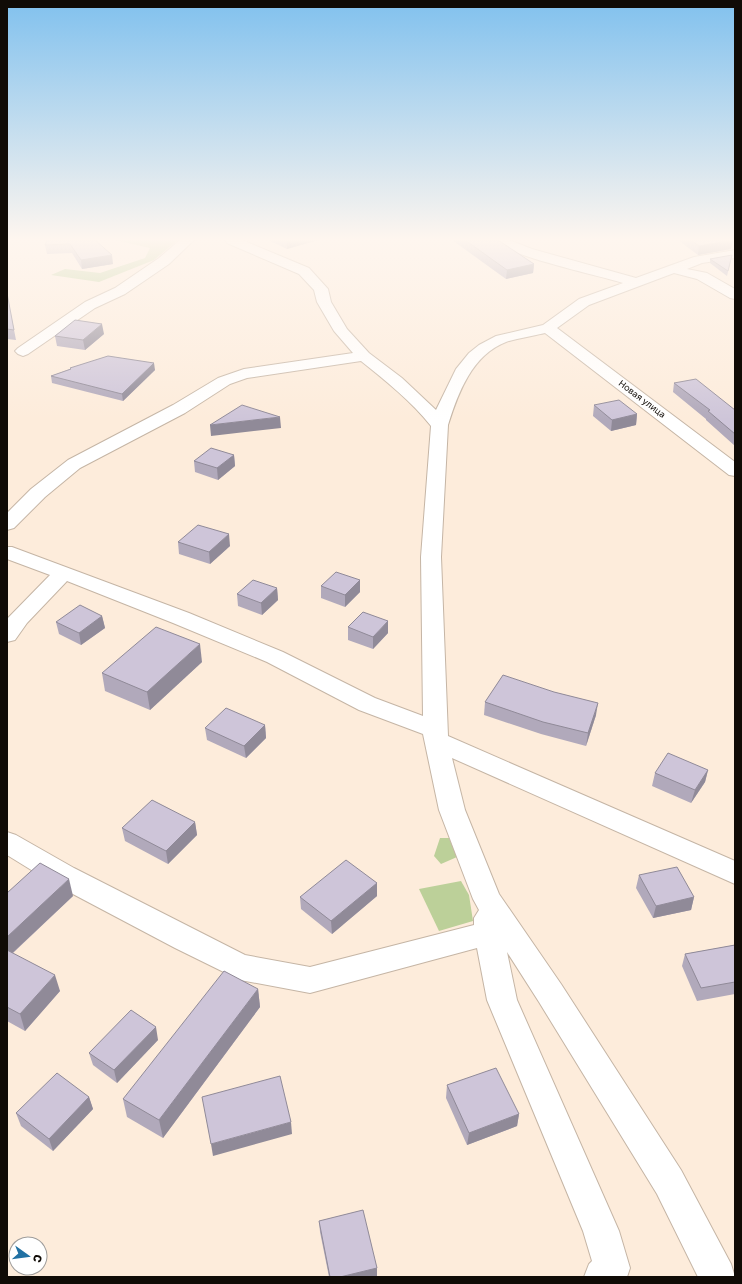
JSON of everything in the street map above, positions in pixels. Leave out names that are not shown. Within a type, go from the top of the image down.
[{"type":"street","points":[[23,351],[90,305],[101,300]]},
{"type":"street","points":[[324,300],[341,331],[364,356],[396,381],[424,406],[440,425]]},
{"type":"street","points":[[589,300],[584,302],[548,328],[501,339],[484,348],[474,356],[464,369],[445,409],[440,425],[431,557],[436,735],[452,810],[487,899],[550,993],[669,1182],[718,1277]]},
{"type":"street","name":"Новая улица","points":[[548,328],[735,471]]},
{"type":"street","points":[[7,524],[38,493],[74,464],[180,409],[224,380],[244,374],[364,356]]},
{"type":"street","points":[[7,553],[12,553],[181,618],[275,657],[366,704],[735,873]]},
{"type":"street","points":[[7,635],[19,618],[64,573]]},
{"type":"street","points":[[7,842],[64,876],[185,940],[240,967],[310,980],[488,933]]},
{"type":"street","points":[[487,899],[488,933],[502,1000],[601,1231],[612,1268],[602,1277]]},
{"type":"green space","points":[[440,838],[449,838],[457,857],[441,864],[434,856]]},
{"type":"green space","points":[[461,881],[469,895],[473,921],[439,931],[419,889]]},
{"type":"building","points":[[7,300],[8,300],[14,330],[7,329]]},
{"type":"building","points":[[75,320],[102,324],[83,340],[55,336]]},
{"type":"building","points":[[108,356],[154,363],[122,394],[51,376],[71,369],[70,368]]},
{"type":"building","points":[[696,379],[735,410],[735,434],[708,411],[710,410],[674,383]]},
{"type":"building","points":[[619,400],[637,414],[612,420],[594,405]]},
{"type":"building","points":[[242,405],[280,417],[210,425]]},
{"type":"building","points":[[211,448],[234,455],[217,468],[194,461]]},
{"type":"building","points":[[198,525],[229,534],[209,552],[178,542]]},
{"type":"building","points":[[336,572],[360,580],[345,595],[321,586]]},
{"type":"building","points":[[253,580],[277,588],[261,603],[237,594]]},
{"type":"building","points":[[80,605],[102,616],[79,633],[56,622]]},
{"type":"building","points":[[363,612],[388,621],[373,637],[348,627]]},
{"type":"building","points":[[156,627],[200,644],[147,692],[102,673]]},
{"type":"building","points":[[503,675],[554,692],[598,703],[588,733],[543,722],[485,702]]},
{"type":"building","points":[[226,708],[265,725],[244,746],[205,728]]},
{"type":"building","points":[[668,753],[708,770],[695,790],[655,773]]},
{"type":"building","points":[[152,800],[195,822],[166,851],[122,828]]},
{"type":"building","points":[[346,860],[377,883],[331,921],[300,897]]},
{"type":"building","points":[[40,863],[69,879],[7,937],[7,893]]},
{"type":"building","points":[[677,867],[694,897],[656,906],[639,875]]},
{"type":"building","points":[[735,945],[735,982],[701,988],[685,954]]},
{"type":"building","points":[[7,950],[55,975],[20,1014],[7,1007]]},
{"type":"building","points":[[224,971],[258,989],[159,1120],[123,1099]]},
{"type":"building","points":[[131,1010],[156,1027],[114,1070],[89,1053]]},
{"type":"building","points":[[496,1068],[519,1114],[469,1133],[447,1085]]},
{"type":"building","points":[[57,1073],[89,1097],[49,1139],[16,1113]]},
{"type":"building","points":[[280,1076],[291,1122],[211,1144],[202,1097]]},
{"type":"building","points":[[363,1210],[377,1268],[340,1277],[330,1277],[319,1221]]}]
